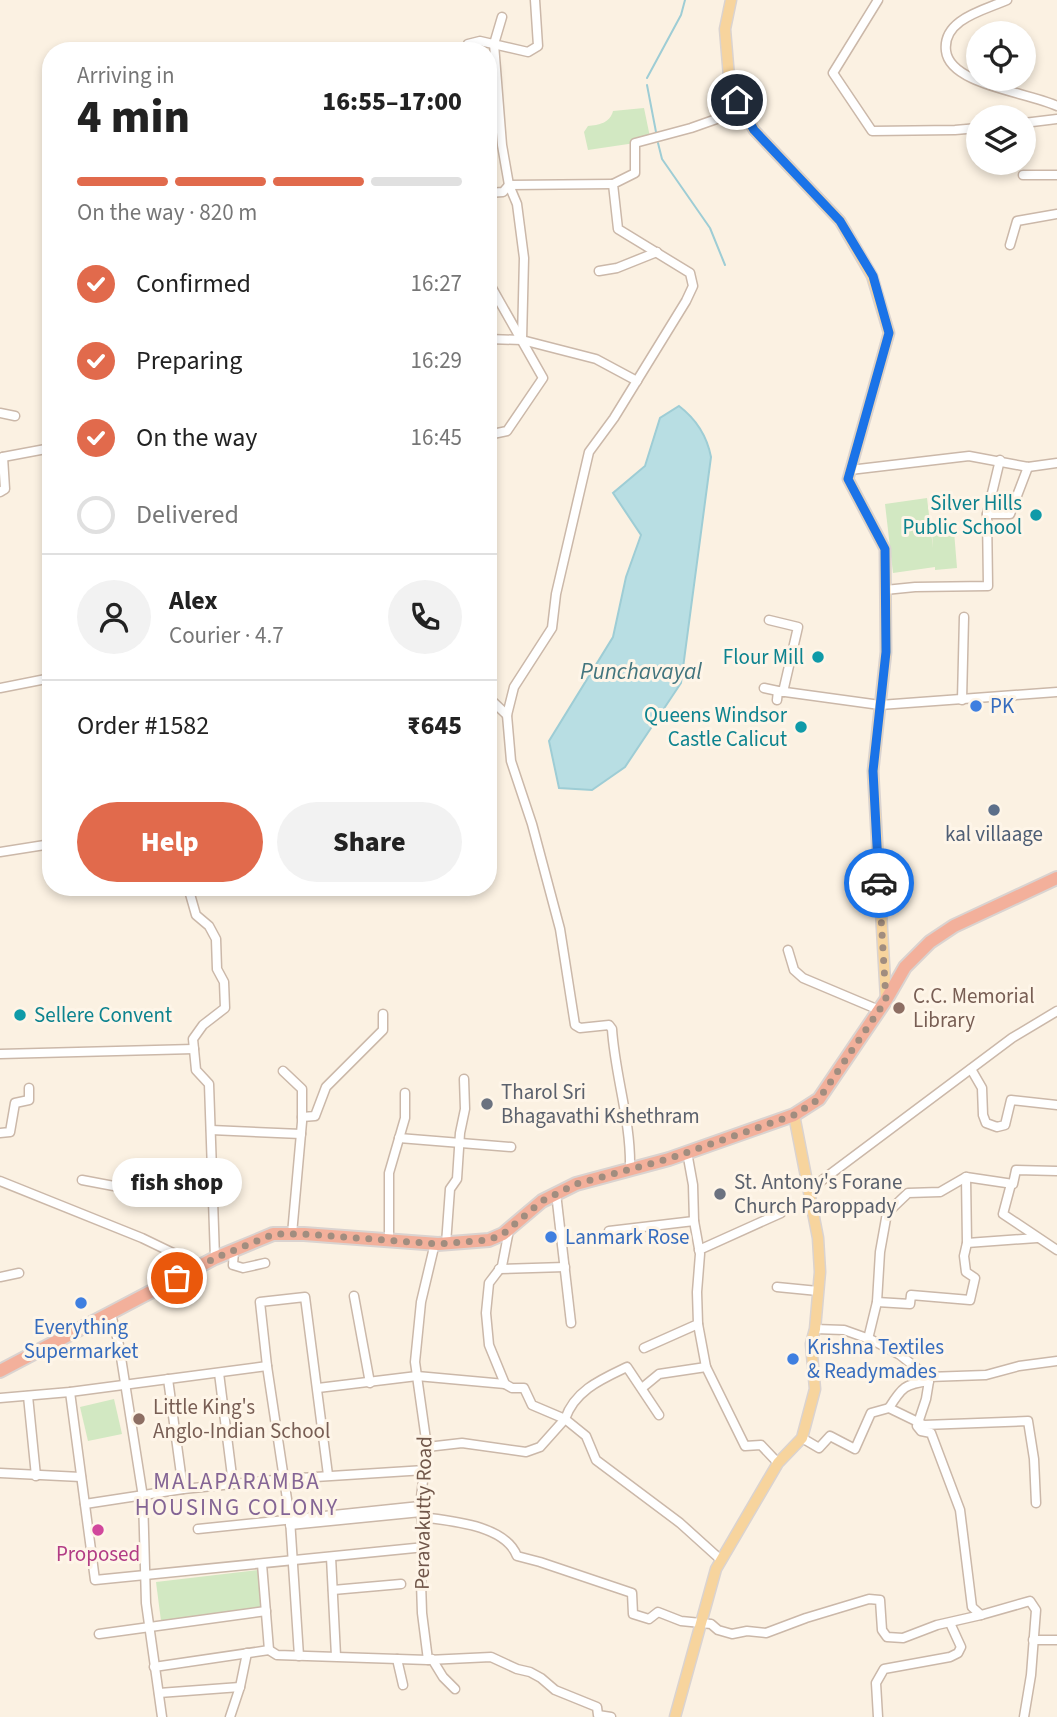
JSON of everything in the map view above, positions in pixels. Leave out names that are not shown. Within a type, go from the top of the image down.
[{"type":"highway","points":[[0,1371],[215,1258],[274,1234],[441,1244],[489,1240],[509,1230],[556,1192],[688,1152],[794,1115],[819,1099],[905,967],[930,942],[954,926],[1057,878]]},
{"type":"main road","points":[[731,0],[725,29],[729,77],[742,110],[754,130],[840,221],[873,276],[889,333],[848,479],[885,549],[886,652],[873,771],[882,1005]]},
{"type":"main road","points":[[675,1717],[716,1569],[778,1463],[802,1438],[816,1390],[811,1344],[818,1291],[818,1238],[794,1115]]},
{"type":"street","points":[[497,45],[528,52],[538,46],[535,0]]},
{"type":"street","points":[[878,0],[833,73],[872,131],[966,129]]},
{"type":"street","points":[[1007,0],[958,22],[950,30],[945,43],[947,59],[956,71],[980,82],[1037,97],[1057,106]]},
{"type":"street","points":[[495,42],[502,16]]},
{"type":"street","points":[[497,82],[502,145],[509,185],[517,204],[524,258],[522,340]]},
{"type":"street","points":[[497,192],[503,192],[509,185],[612,184],[635,173],[635,143],[691,128],[742,110]]},
{"type":"street","points":[[1036,122],[1057,119]]},
{"type":"street","points":[[1036,175],[1057,175]]},
{"type":"street","points":[[612,184],[618,229],[690,272],[693,285],[687,301],[638,381],[589,452],[556,594],[552,628],[514,687],[507,715],[511,761],[532,824],[560,929],[575,1025],[580,1028],[609,1025],[611,1029],[614,1059],[629,1133],[630,1168]]},
{"type":"street","points":[[1010,246],[1017,221],[1057,215]]},
{"type":"street","points":[[599,271],[617,268],[657,253]]},
{"type":"street","points":[[497,297],[543,377],[507,430],[497,433]]},
{"type":"street","points":[[497,340],[522,340],[596,359],[638,381]]},
{"type":"street","points":[[0,413],[15,416]]},
{"type":"street","points":[[0,492],[5,489],[2,460],[42,450]]},
{"type":"street","points":[[850,470],[969,456],[1028,467],[1057,463]]},
{"type":"street","points":[[885,590],[988,586],[987,514],[1000,460]]},
{"type":"street","points":[[987,514],[1010,514],[1028,467]]},
{"type":"street","points":[[962,700],[964,617]]},
{"type":"street","points":[[769,620],[798,627],[779,694]]},
{"type":"street","points":[[0,688],[42,680]]},
{"type":"street","points":[[764,688],[779,694],[880,705],[1057,692]]},
{"type":"street","points":[[497,706],[507,715]]},
{"type":"street","points":[[0,852],[42,845]]},
{"type":"street","points":[[190,896],[195,915],[209,926],[216,939],[217,969],[225,990],[225,1008],[204,1025],[193,1039],[195,1070],[209,1084],[215,1258]]},
{"type":"street","points":[[788,950],[794,970],[803,978],[882,1005]]},
{"type":"street","points":[[809,1190],[1012,1038],[1057,1011]]},
{"type":"street","points":[[302,1117],[315,1116],[326,1087],[383,1030],[383,1014]]},
{"type":"street","points":[[0,1054],[194,1049]]},
{"type":"street","points":[[971,1069],[982,1088],[986,1123],[997,1127],[1005,1125],[1012,1100],[1057,1105]]},
{"type":"street","points":[[283,1071],[302,1089],[292,1234]]},
{"type":"street","name":"Peravakutty Road","points":[[430,1659],[422,1602],[425,1547],[421,1511],[427,1447],[415,1342],[421,1302],[441,1244],[450,1189],[457,1179],[459,1143],[465,1109],[464,1079]]},
{"type":"street","points":[[0,1133],[10,1132],[15,1103],[29,1100],[29,1088]]},
{"type":"street","points":[[389,1240],[389,1173],[405,1118],[405,1093]]},
{"type":"street","points":[[211,1130],[300,1134]]},
{"type":"street","points":[[399,1138],[511,1147]]},
{"type":"street","points":[[688,1152],[694,1185],[694,1221],[699,1250],[698,1324],[706,1367],[745,1446],[761,1445],[778,1463]]},
{"type":"street","points":[[1057,1171],[1016,1170],[1003,1213],[1057,1250]]},
{"type":"street","points":[[867,1339],[877,1302],[880,1252],[887,1213],[908,1193],[940,1192],[966,1177],[1011,1184]]},
{"type":"street","points":[[877,1302],[909,1304],[911,1294],[970,1300],[975,1278],[966,1272],[964,1256],[967,1243],[966,1177]]},
{"type":"street","points":[[82,1180],[177,1198],[212,1199]]},
{"type":"street","points":[[0,1181],[142,1238],[200,1266]]},
{"type":"street","points":[[556,1192],[571,1322]]},
{"type":"street","points":[[699,1250],[781,1213]]},
{"type":"street","points":[[610,1231],[694,1221]]},
{"type":"street","points":[[505,1384],[489,1345],[485,1313],[489,1283],[502,1266],[509,1230]]},
{"type":"street","points":[[967,1243],[1037,1238]]},
{"type":"street","points":[[234,1250],[233,1265],[243,1268],[265,1263]]},
{"type":"street","points":[[499,1269],[565,1267]]},
{"type":"street","points":[[0,1276],[19,1273]]},
{"type":"street","points":[[777,1287],[818,1291]]},
{"type":"street","points":[[354,1296],[370,1383]]},
{"type":"street","points":[[299,1656],[290,1522],[260,1302],[306,1297],[328,1475]]},
{"type":"street","points":[[111,1314],[119,1345],[143,1497],[149,1626],[162,1717]]},
{"type":"street","points":[[644,1348],[698,1324]]},
{"type":"street","points":[[815,1329],[844,1330],[867,1339],[900,1355],[928,1379]]},
{"type":"street","points":[[890,1408],[899,1392],[909,1384],[928,1379],[986,1375],[1019,1366],[1057,1361]]},
{"type":"street","points":[[0,1398],[70,1392],[267,1366]]},
{"type":"street","points":[[427,1447],[462,1443],[526,1452],[540,1447],[565,1419],[569,1406],[593,1383],[627,1367],[659,1415]]},
{"type":"street","points":[[642,1388],[659,1374],[706,1367]]},
{"type":"street","points":[[219,1373],[233,1484]]},
{"type":"street","points":[[318,1388],[417,1376],[524,1388],[532,1405],[565,1419],[586,1436],[596,1460],[680,1523],[722,1560]]},
{"type":"street","points":[[168,1379],[183,1489]]},
{"type":"street","points":[[928,1379],[926,1399],[917,1422],[919,1429],[932,1433],[960,1510],[972,1607],[981,1615]]},
{"type":"street","points":[[70,1392],[94,1580],[425,1547]]},
{"type":"street","points":[[28,1396],[36,1476]]},
{"type":"street","points":[[802,1438],[819,1448],[831,1436],[855,1449],[871,1413],[890,1408],[924,1425],[1028,1421],[1034,1459],[1036,1503]]},
{"type":"street","points":[[85,1504],[183,1489],[328,1475],[425,1470]]},
{"type":"street","points":[[0,1473],[81,1477]]},
{"type":"street","points":[[198,1528],[421,1511],[498,1534],[517,1556],[632,1593],[633,1614],[649,1619],[658,1612],[681,1621],[700,1621],[732,1634],[747,1631],[766,1633],[877,1598],[881,1606],[883,1630],[887,1637],[903,1638],[930,1627],[1030,1601],[1036,1609],[1031,1675],[1024,1717]]},
{"type":"street","points":[[331,1556],[336,1656]]},
{"type":"street","points":[[262,1564],[269,1650]]},
{"type":"street","points":[[333,1590],[401,1584]]},
{"type":"street","points":[[99,1634],[266,1611]]},
{"type":"street","points":[[878,1717],[876,1683],[884,1669],[950,1657],[958,1653],[961,1647],[950,1623]]},
{"type":"street","points":[[1033,1640],[1057,1640]]},
{"type":"street","points":[[154,1667],[269,1650],[277,1655],[299,1656],[397,1659],[491,1657],[541,1678],[555,1690],[597,1707],[598,1715],[611,1717]]},
{"type":"street","points":[[230,1717],[247,1653]]},
{"type":"street","points":[[397,1659],[403,1685]]},
{"type":"street","points":[[430,1659],[455,1689]]},
{"type":"street","points":[[159,1693],[240,1687]]},
{"type":"green space","points":[[644,108],[650,137],[635,143],[588,150],[584,132],[588,126],[607,121],[613,111]]},
{"type":"green space","points":[[927,498],[933,548],[932,533],[954,531],[957,568],[935,570],[935,567],[893,573],[885,504]]},
{"type":"green space","points":[[114,1399],[122,1434],[88,1441],[80,1407]]},
{"type":"green space","points":[[258,1570],[263,1609],[161,1621],[156,1582]]},
{"type":"water","name":"Punchavayal","points":[[679,406],[700,428],[711,457],[681,683],[625,767],[592,790],[559,788],[549,741],[613,637],[626,577],[641,535],[613,493],[645,466],[660,418]]},
{"type":"waterway","points":[[647,78],[681,15],[685,0]]},
{"type":"waterway","points":[[647,85],[656,132]]},
{"type":"waterway","points":[[658,143],[662,159],[710,228],[725,265]]},
{"type":"way so far","points":[[177,1278],[215,1258],[274,1234],[438,1244],[489,1240],[503,1234],[556,1192],[630,1168],[668,1159],[794,1115],[819,1099],[886,1000],[879,883]]},
{"type":"place","name":"Silver Hills Public School","points":[[1036,515]]},
{"type":"place","name":"Flour Mill","points":[[818,657]]},
{"type":"place","name":"PK","points":[[976,706]]},
{"type":"place","name":"Queens Windsor Castle Calicut","points":[[801,727]]},
{"type":"place","name":"kal villaage","points":[[994,810]]},
{"type":"place","name":"C.C. Memorial Library","points":[[899,1008]]},
{"type":"place","name":"Sellere Convent","points":[[20,1015]]},
{"type":"place","name":"Tharol Sri Bhagavathi Kshethram","points":[[487,1104]]},
{"type":"place","name":"St. Antony's Forane Church Paroppady","points":[[720,1194]]},
{"type":"place","name":"Lanmark Rose","points":[[551,1237]]},
{"type":"place","name":"fish shop","points":[[177,1278]]},
{"type":"place","name":"Everything Supermarket","points":[[81,1303]]},
{"type":"place","name":"Krishna Textiles & Readymades","points":[[793,1359]]},
{"type":"place","name":"Little King's Anglo-Indian School","points":[[139,1419]]},
{"type":"place","name":"Proposed","points":[[98,1530]]},
{"type":"district","name":"MALAPARAMBA HOUSING COLONY","points":[[237,1494]]},
{"type":"route","points":[[737,100],[754,130],[840,221],[873,276],[889,333],[848,479],[885,549],[886,652],[873,771],[879,883]]}]
